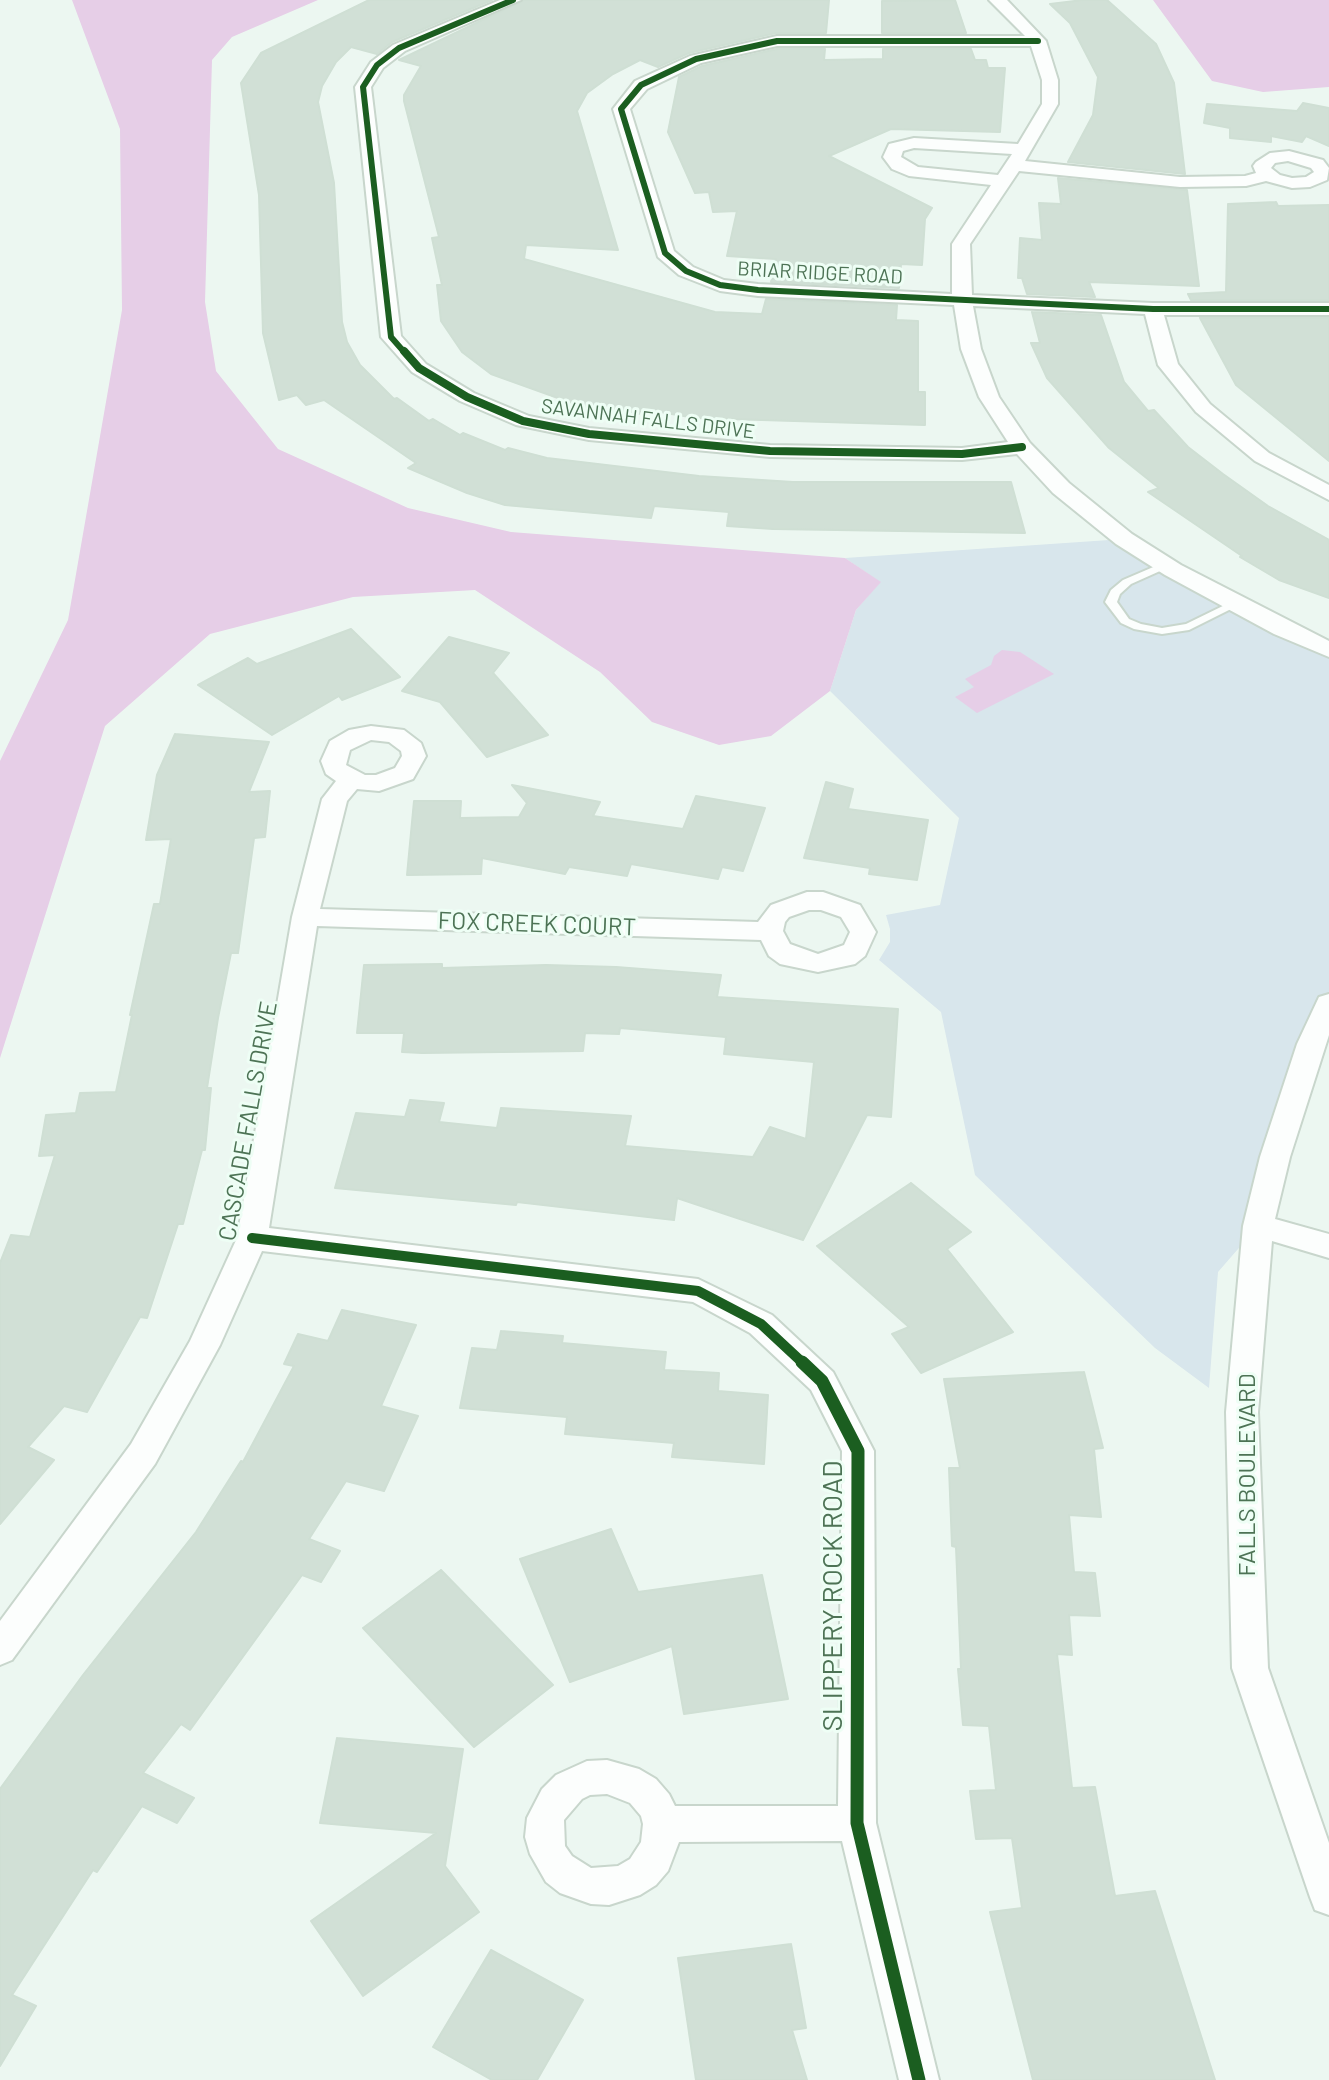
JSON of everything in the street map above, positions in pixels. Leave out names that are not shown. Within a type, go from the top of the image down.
[{"type":"street","name":"SAVANNAH FALLS DRIVE","points":[[513,0],[399,48],[377,65],[363,87],[363,110],[391,337],[419,368],[467,397],[523,421],[589,434],[770,451],[962,454],[1022,447]]},
{"type":"street","points":[[997,0],[1038,41],[1050,80],[1050,104],[1020,157],[961,244],[962,298],[971,349],[989,397],[1022,447],[1061,488],[1124,539],[1235,604],[1329,650]]},
{"type":"street","name":"BRIAR RIDGE ROAD","points":[[1038,41],[777,41],[696,59],[641,85],[621,109],[665,253],[686,271],[720,285],[758,290],[1153,309],[1329,309]]},
{"type":"street","points":[[1004,181],[915,172],[898,165],[892,157],[895,148],[914,143],[1180,182],[1246,181],[1267,175]]},
{"type":"street","points":[[1153,309],[1168,365],[1203,408],[1262,457],[1329,494]]},
{"type":"street","name":"CASCADE FALLS DRIVE","points":[[0,1649],[143,1454],[204,1345],[252,1238],[305,917],[335,799],[351,780]]},
{"type":"street","name":"FOX CREEK COURT","points":[[305,917],[770,931]]},
{"type":"street","name":"FALLS BOULEVARD","points":[[1329,1004],[1311,1044],[1275,1157],[1258,1226],[1242,1412],[1250,1668],[1329,1897]]},
{"type":"street","points":[[1258,1226],[1329,1246]]},
{"type":"street","name":"SLIPPERY ROCK ROAD","points":[[252,1238],[698,1291],[761,1324],[822,1381],[858,1451],[857,1823],[919,2080]]},
{"type":"street","points":[[662,1824],[857,1823]]},
{"type":"lane","points":[[1165,565],[1127,582],[1115,592],[1111,602],[1116,613],[1125,621],[1138,627],[1162,631],[1189,627],[1235,604]]},
{"type":"shaded area","points":[[72,0],[318,0],[232,37],[212,60],[205,302],[216,371],[278,449],[408,508],[511,532],[845,558],[881,582],[856,610],[830,691],[771,736],[719,745],[652,722],[600,672],[475,590],[353,597],[210,634],[105,726],[0,1058],[0,761],[68,620],[122,310],[120,129]]},
{"type":"shaded area","points":[[1153,0],[1329,0],[1329,87],[1263,92],[1212,81]]},
{"type":"shaded area","points":[[1124,539],[1329,650],[1329,1004],[1258,1226],[1218,1272],[1209,1388],[1155,1348],[975,1175],[941,1012],[879,960],[890,942],[886,915],[940,905],[959,818],[830,691],[856,610],[880,582],[845,558]]},
{"type":"shaded area","points":[[1002,650],[1020,652],[1054,674],[977,713],[955,697],[974,687],[965,679],[991,665],[994,656]]},
{"type":"building","points":[[369,0],[492,0],[392,42],[377,54],[351,47],[336,62],[322,86],[318,102],[334,183],[342,322],[347,342],[360,365],[394,399],[397,398],[429,421],[433,419],[460,435],[463,433],[505,450],[508,448],[547,458],[699,476],[793,482],[1011,482],[1025,533],[773,529],[727,526],[729,512],[654,506],[651,518],[505,505],[408,468],[416,463],[324,400],[306,405],[297,395],[279,400],[263,333],[259,195],[241,83],[261,53]]},
{"type":"building","points":[[524,0],[829,0],[826,33],[776,33],[689,53],[658,67],[640,60],[587,93],[577,111],[618,250],[526,245],[524,259],[715,312],[762,314],[766,299],[897,305],[896,320],[918,321],[918,392],[925,392],[925,425],[696,418],[641,409],[639,414],[583,407],[491,374],[462,352],[441,321],[437,285],[442,285],[432,238],[439,237],[404,101],[404,95],[421,66],[399,60]]},
{"type":"building","points":[[955,0],[966,33],[882,33],[882,1]]},
{"type":"building","points":[[1107,0],[1156,44],[1174,83],[1185,174],[1068,162],[1093,115],[1098,77],[1070,23],[1050,4]]},
{"type":"building","points":[[777,49],[825,49],[824,60],[883,59],[883,49],[971,49],[975,60],[986,60],[988,68],[1005,68],[1000,132],[891,129],[829,156],[932,208],[925,219],[922,265],[901,264],[899,288],[771,282],[776,259],[727,256],[737,211],[713,212],[709,192],[695,193],[668,132],[679,77],[702,66]]},
{"type":"building","points":[[1303,103],[1329,108],[1329,146],[1306,136],[1302,142],[1271,136],[1271,142],[1230,138],[1230,128],[1204,123],[1207,104],[1297,111]]},
{"type":"building","points":[[1058,178],[1187,190],[1199,286],[1089,282],[1095,297],[1027,294],[1022,278],[1018,278],[1020,238],[1042,240],[1039,203],[1061,204]]},
{"type":"building","points":[[1276,202],[1278,206],[1329,205],[1329,300],[1191,300],[1188,294],[1226,292],[1228,204]]},
{"type":"building","points":[[1032,312],[1101,315],[1124,382],[1148,411],[1154,410],[1188,447],[1223,474],[1268,506],[1329,540],[1329,598],[1279,580],[1240,557],[1148,492],[1159,488],[1109,448],[1047,378],[1031,343],[1040,343]]},
{"type":"building","points":[[1200,318],[1329,318],[1329,461],[1236,385]]},
{"type":"building","points":[[351,629],[400,677],[342,700],[339,696],[272,735],[198,685],[248,658],[257,664]]},
{"type":"building","points":[[449,637],[509,653],[493,673],[548,735],[487,757],[440,702],[402,691]]},
{"type":"building","points":[[175,734],[269,742],[249,792],[270,791],[265,837],[254,838],[238,953],[231,953],[218,1018],[207,1088],[211,1088],[205,1150],[202,1150],[183,1224],[178,1224],[147,1318],[140,1317],[87,1412],[64,1406],[28,1447],[54,1460],[0,1524],[0,1263],[11,1235],[30,1237],[55,1155],[39,1156],[46,1115],[76,1113],[80,1093],[116,1092],[154,904],[160,904],[171,839],[146,840],[157,775]]},
{"type":"building","points":[[826,782],[853,789],[848,809],[928,820],[917,880],[869,874],[870,868],[804,858]]},
{"type":"building","points":[[512,785],[600,802],[593,816],[683,829],[696,796],[765,808],[743,871],[722,867],[718,879],[631,864],[627,876],[569,867],[565,874],[482,858],[481,874],[407,875],[414,801],[461,801],[460,818],[519,817],[527,803]]},
{"type":"building","points":[[442,964],[442,968],[546,965],[721,975],[717,997],[898,1009],[891,1117],[867,1115],[803,1240],[677,1198],[674,1220],[517,1202],[516,1205],[335,1188],[356,1113],[405,1117],[410,1100],[444,1103],[439,1122],[497,1128],[501,1108],[631,1116],[625,1146],[753,1157],[770,1127],[806,1139],[814,1062],[724,1054],[726,1037],[620,1028],[619,1034],[585,1033],[583,1051],[422,1053],[402,1052],[404,1033],[357,1033],[364,965]]},
{"type":"building","points":[[911,1183],[971,1232],[947,1249],[1013,1332],[921,1373],[892,1334],[909,1327],[817,1246]]},
{"type":"building","points":[[342,1310],[416,1325],[381,1406],[418,1416],[384,1491],[346,1481],[309,1539],[340,1551],[321,1582],[302,1575],[190,1730],[181,1724],[143,1773],[194,1798],[177,1823],[142,1806],[97,1872],[93,1870],[12,1995],[36,2006],[0,2066],[0,1789],[83,1675],[196,1532],[243,1462],[294,1366],[284,1364],[298,1334],[328,1341]]},
{"type":"building","points":[[501,1331],[563,1336],[562,1343],[666,1352],[664,1370],[719,1373],[718,1391],[768,1395],[764,1464],[672,1457],[674,1443],[565,1434],[567,1417],[460,1408],[472,1348],[497,1350]]},
{"type":"building","points":[[1084,1372],[1103,1448],[1094,1449],[1101,1517],[1069,1515],[1074,1572],[1095,1573],[1100,1616],[1069,1615],[1072,1655],[1057,1654],[1072,1788],[1095,1787],[1115,1896],[1155,1891],[1215,2080],[1033,2080],[990,1912],[1022,1908],[1012,1838],[976,1839],[970,1791],[996,1790],[989,1726],[963,1725],[958,1669],[961,1669],[956,1547],[952,1546],[949,1468],[960,1468],[944,1379]]},
{"type":"building","points":[[611,1529],[638,1592],[762,1575],[788,1699],[684,1714],[672,1646],[570,1682],[520,1559]]},
{"type":"building","points":[[441,1570],[553,1685],[474,1747],[363,1628]]},
{"type":"building","points":[[337,1738],[463,1749],[445,1866],[479,1912],[363,1996],[311,1921],[436,1833],[320,1823]]},
{"type":"building","points":[[791,1944],[806,2028],[792,2030],[807,2080],[696,2080],[678,1958]]},
{"type":"building","points":[[491,1950],[583,2000],[537,2080],[492,2080],[433,2047]]},
{"type":"cycle path","points":[[513,0],[399,48],[377,65],[363,87],[391,337],[419,368],[467,397],[523,421],[589,434],[770,451],[962,454],[1022,447]]},
{"type":"cycle path","points":[[1038,41],[777,41],[696,59],[641,85],[621,109],[665,253],[686,271],[720,285],[758,290],[1153,309],[1329,309]]},
{"type":"cycle path","points":[[252,1238],[698,1291],[761,1324],[822,1381],[858,1451],[857,1823],[919,2080]]}]
